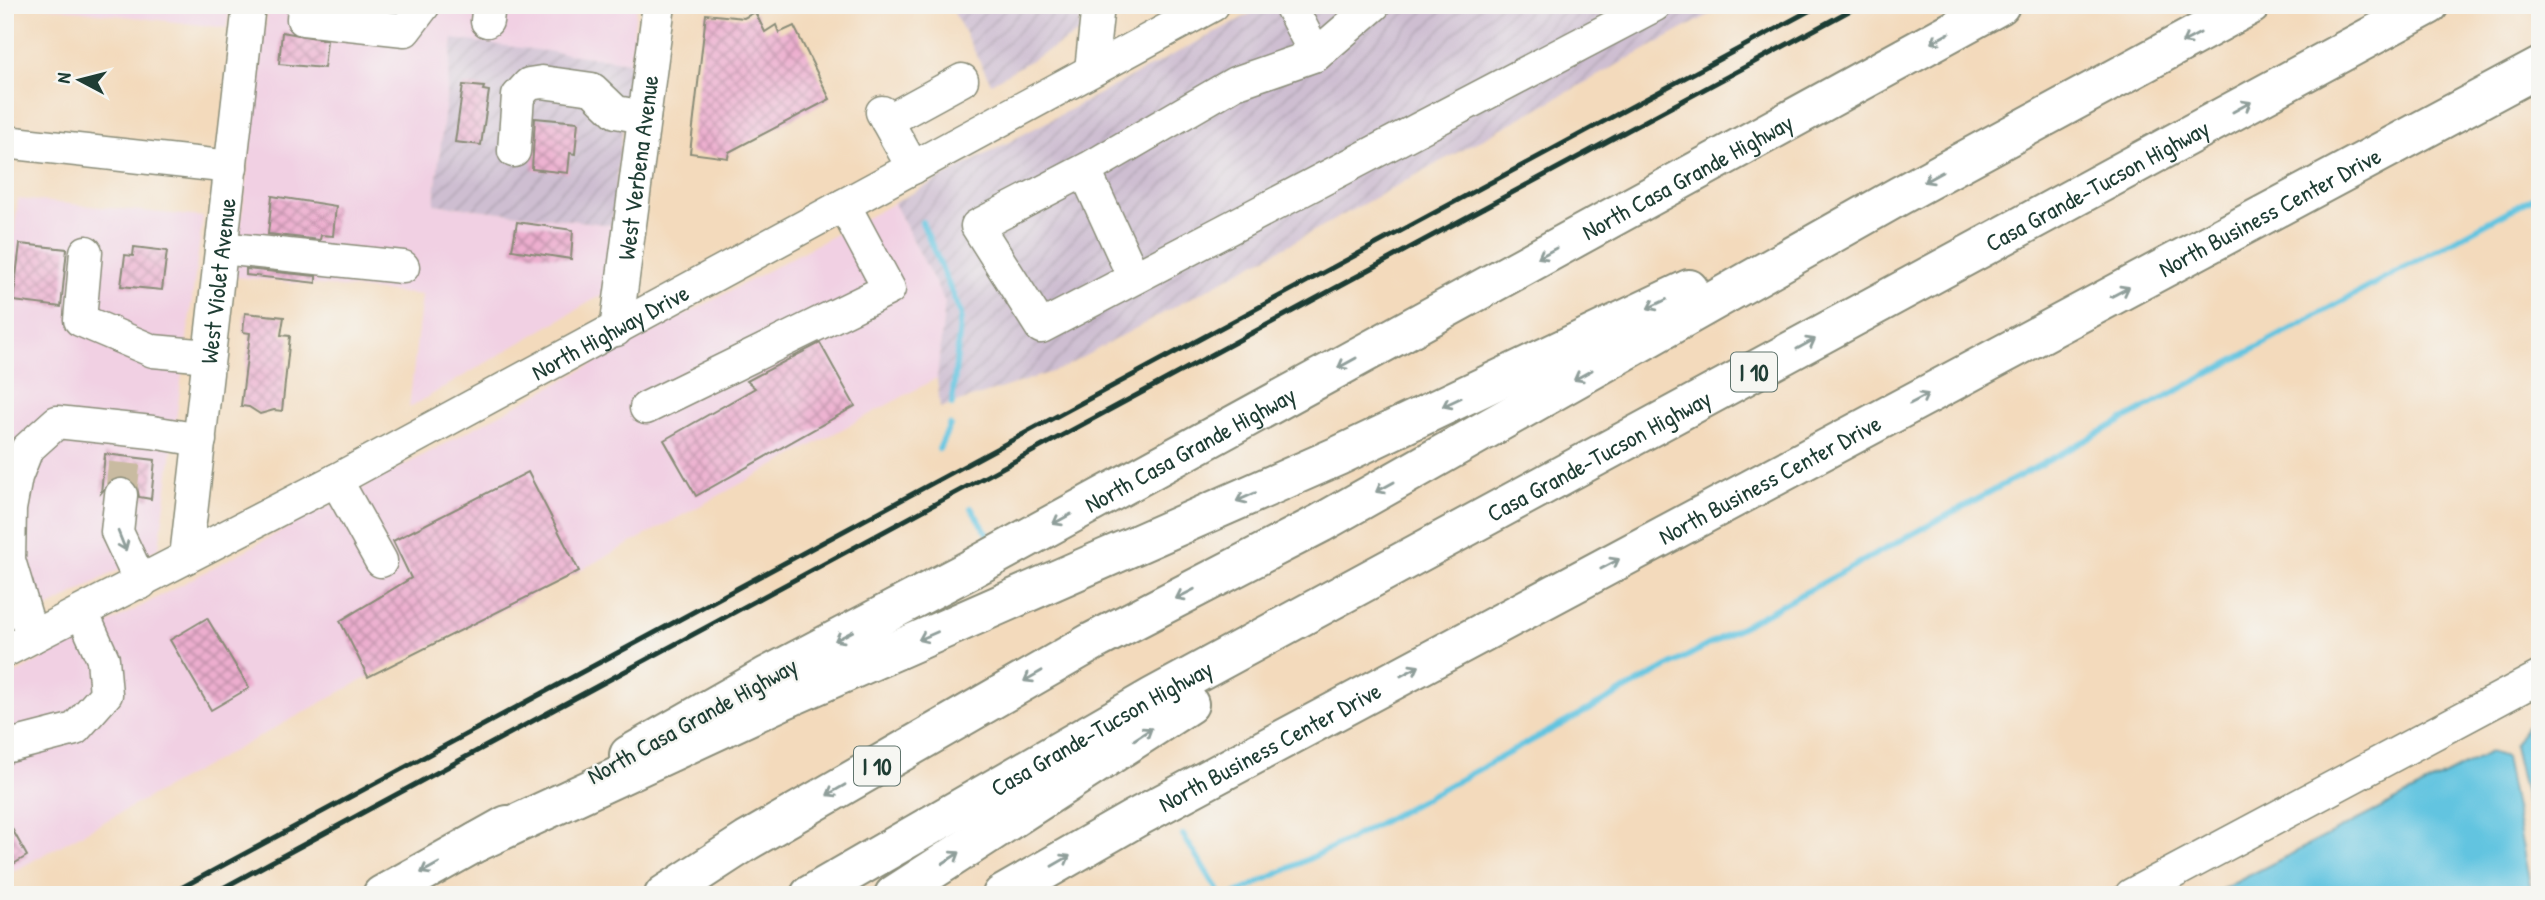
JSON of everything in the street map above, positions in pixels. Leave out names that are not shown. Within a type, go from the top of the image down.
[{"type":"main road","name":"North Casa Grande Highway","points":[[382,895],[769,675],[981,564],[2000,5]]},
{"type":"main road","name":"I 10","points":[[664,895],[747,841],[1092,642],[1334,516],[1899,196],[2251,5]]},
{"type":"main road","name":"Casa Grande-Tucson Highway","points":[[810,895],[1078,739],[2429,5]]},
{"type":"main road","name":"North Business Center Drive","points":[[1002,895],[1146,813],[2540,67]]},
{"type":"main road","points":[[477,842],[795,695],[1259,492],[1708,280],[1899,196]]},
{"type":"main road","points":[[894,895],[1434,545]]},
{"type":"street","name":"West Violet Avenue","points":[[186,557],[249,5]]},
{"type":"street","points":[[304,5],[303,19],[405,30],[424,5]]},
{"type":"street","name":"West Verbena Avenue","points":[[616,330],[659,5]]},
{"type":"street","points":[[1091,70],[1098,5]]},
{"type":"street","name":"North Highway Drive","points":[[18,644],[141,583],[336,480],[1213,5]]},
{"type":"street","points":[[1290,5],[1316,55]]},
{"type":"street","points":[[1374,5],[1316,55],[1235,83],[1085,170],[978,226],[1041,327],[1655,5]]},
{"type":"street","points":[[913,168],[884,117],[962,80]]},
{"type":"street","points":[[514,151],[518,96],[529,84],[542,82],[592,89],[616,112],[644,117]]},
{"type":"street","points":[[5,142],[231,167]]},
{"type":"street","points":[[1085,170],[1134,278]]},
{"type":"street","points":[[646,408],[889,289],[844,205]]},
{"type":"street","points":[[221,248],[403,267]]},
{"type":"street","points":[[86,252],[80,320],[153,351],[208,356]]},
{"type":"street","points":[[18,644],[9,560],[10,509],[16,477],[27,449],[57,422],[126,443],[200,440]]},
{"type":"street","points":[[336,480],[381,561]]},
{"type":"street","points":[[121,495],[117,533],[141,583]]},
{"type":"street","points":[[5,747],[75,729],[106,694],[103,659],[82,612]]},
{"type":"street","points":[[2131,895],[2540,677]]},
{"type":"shaded area","points":[[30,5],[230,5],[227,28]]},
{"type":"shaded area","points":[[268,5],[637,5],[630,62],[453,40],[434,204],[612,225],[605,293],[409,408],[422,295],[234,277]]},
{"type":"shaded area","points":[[950,5],[1082,5],[1079,33],[991,83]]},
{"type":"shaded area","points":[[1267,5],[1727,5],[1061,369],[940,408],[937,378],[945,302],[894,203]]},
{"type":"shaded area","points":[[453,39],[630,62],[612,225],[434,204]]},
{"type":"shaded area","points":[[18,199],[203,217],[159,548],[5,631],[5,315]]},
{"type":"shaded area","points":[[894,203],[945,302],[937,378],[579,571],[368,677],[5,876],[5,679]]},
{"type":"water","points":[[2540,719],[2540,861],[2514,746],[2526,727]]},
{"type":"water","points":[[2490,752],[2505,757],[2532,895],[2211,895]]},
{"type":"building","points":[[755,12],[765,32],[776,25],[779,33],[794,26],[830,99],[729,152],[728,158],[690,153],[706,14],[744,18]]},
{"type":"building","points":[[282,32],[327,40],[324,68],[279,64]]},
{"type":"building","points":[[463,85],[484,87],[483,90],[489,91],[481,145],[455,142]]},
{"type":"building","points":[[535,118],[578,122],[575,154],[570,153],[568,173],[532,169]]},
{"type":"building","points":[[272,196],[336,206],[333,236],[321,235],[320,240],[268,234]]},
{"type":"building","points":[[517,222],[573,230],[571,259],[512,250]]},
{"type":"building","points":[[20,244],[67,249],[61,307],[13,301]]},
{"type":"building","points":[[134,247],[167,251],[162,290],[121,286],[125,255],[133,256]]},
{"type":"building","points":[[246,269],[316,276],[316,283],[246,275]]},
{"type":"building","points":[[245,313],[284,317],[281,335],[290,336],[282,411],[260,414],[249,407],[241,406],[250,333],[243,332]]},
{"type":"building","points":[[820,343],[855,406],[696,496],[664,440],[755,388],[747,381]]},
{"type":"building","points":[[105,454],[155,460],[151,499],[139,497],[137,487],[124,477],[113,479],[101,493]]},
{"type":"building","points":[[528,472],[579,571],[368,677],[340,621],[411,578],[393,541]]},
{"type":"building","points":[[207,618],[249,688],[211,710],[170,640]]},
{"type":"building","points":[[5,816],[27,856],[5,869]]},
{"type":"waterway","points":[[1233,895],[1350,839],[2540,194]]},
{"type":"waterway","points":[[922,222],[961,314],[952,404]]},
{"type":"waterway","points":[[939,449],[950,425]]},
{"type":"waterway","points":[[971,508],[989,536]]},
{"type":"waterway","points":[[1183,835],[1221,895]]},
{"type":"tunnel","points":[[121,495],[125,456]]},
{"type":"railway","points":[[168,895],[1820,5]]},
{"type":"railway","points":[[210,895],[1860,5]]}]
